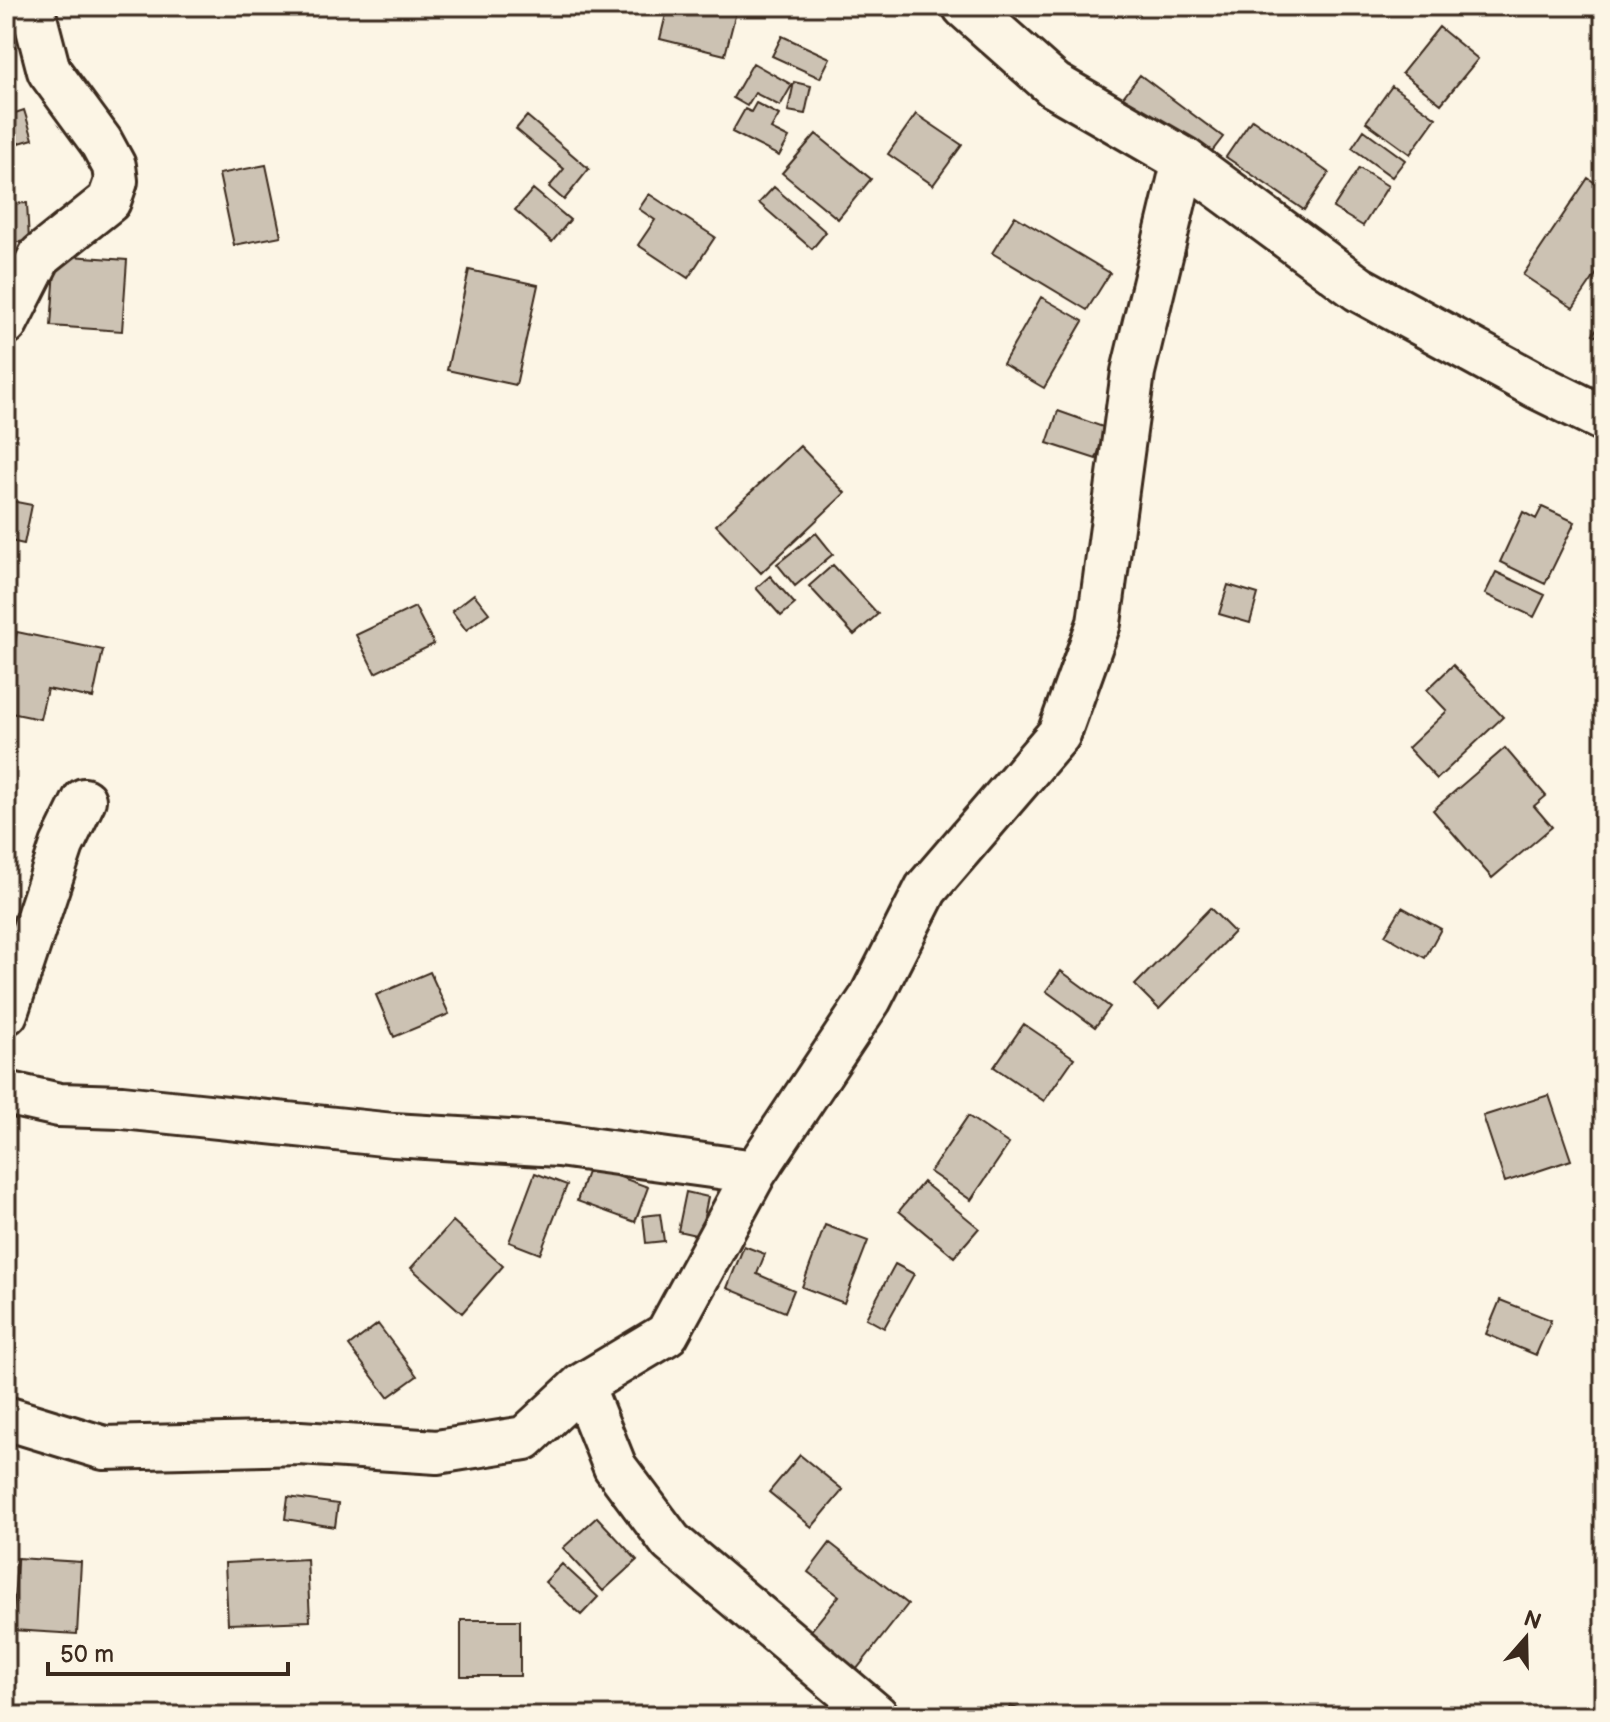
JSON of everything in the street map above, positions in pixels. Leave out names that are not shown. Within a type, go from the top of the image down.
[{"type":"main road","points":[[965,6],[1054,85],[1184,160],[1359,289],[1604,419]]},
{"type":"street","points":[[6,323],[40,256],[109,201],[116,181],[114,166],[101,142],[49,71],[32,6]]},
{"type":"street","points":[[6,1418],[104,1448],[300,1443],[437,1452],[525,1438],[582,1385],[667,1334],[755,1172],[870,999],[926,889],[1059,734],[1099,623],[1133,372],[1184,160]]},
{"type":"street","points":[[6,1013],[62,845],[84,800]]},
{"type":"street","points":[[6,1093],[59,1105],[122,1107],[393,1135],[559,1145],[755,1172]]},
{"type":"street","points":[[582,1385],[615,1467],[671,1542],[877,1716]]},
{"type":"building","points":[[668,6],[712,6],[736,12],[725,55],[660,39]]},
{"type":"building","points":[[1439,27],[1478,59],[1441,104],[1402,73]]},
{"type":"building","points":[[782,36],[830,58],[820,78],[772,56]]},
{"type":"building","points":[[753,63],[792,85],[780,106],[755,93],[747,106],[733,98]]},
{"type":"building","points":[[1140,75],[1223,137],[1206,159],[1123,97]]},
{"type":"building","points":[[794,82],[811,86],[805,114],[788,111]]},
{"type":"building","points":[[1392,86],[1436,118],[1410,154],[1366,122]]},
{"type":"building","points":[[756,103],[779,115],[771,129],[789,138],[779,156],[732,132],[745,109],[751,112]]},
{"type":"building","points":[[24,110],[33,139],[6,147],[6,116]]},
{"type":"building","points":[[916,114],[962,145],[933,185],[888,154]]},
{"type":"building","points":[[527,116],[589,169],[564,200],[549,187],[564,169],[516,129]]},
{"type":"building","points":[[1252,119],[1329,173],[1304,210],[1226,157]]},
{"type":"building","points":[[1364,130],[1405,160],[1392,177],[1352,148]]},
{"type":"building","points":[[816,134],[871,179],[838,219],[782,173]]},
{"type":"building","points":[[266,165],[281,236],[234,245],[219,174]]},
{"type":"building","points":[[1359,168],[1388,186],[1363,226],[1333,208]]},
{"type":"building","points":[[1588,178],[1604,189],[1604,263],[1573,308],[1523,275]]},
{"type":"building","points":[[774,187],[826,232],[812,249],[759,203]]},
{"type":"building","points":[[533,189],[570,220],[552,242],[515,210]]},
{"type":"building","points":[[649,194],[715,237],[688,278],[638,245],[655,220],[639,209]]},
{"type":"building","points":[[27,203],[29,241],[6,243],[6,204]]},
{"type":"building","points":[[1015,216],[1110,273],[1087,310],[992,253]]},
{"type":"building","points":[[56,255],[127,260],[122,331],[51,326]]},
{"type":"building","points":[[469,270],[538,285],[516,385],[447,370]]},
{"type":"building","points":[[1041,297],[1083,321],[1044,388],[1003,364]]},
{"type":"building","points":[[1604,318],[1604,341],[1593,334]]},
{"type":"building","points":[[1058,411],[1106,428],[1096,459],[1047,443]]},
{"type":"building","points":[[800,446],[845,493],[761,573],[716,525]]},
{"type":"building","points":[[6,500],[32,505],[24,544],[6,540]]},
{"type":"building","points":[[1542,507],[1575,522],[1545,584],[1500,562],[1523,512],[1536,519]]},
{"type":"building","points":[[816,533],[833,554],[795,586],[777,564]]},
{"type":"building","points":[[833,565],[878,614],[854,635],[809,586]]},
{"type":"building","points":[[1496,572],[1545,595],[1534,617],[1485,594]]},
{"type":"building","points":[[770,576],[795,604],[781,616],[756,588]]},
{"type":"building","points":[[1228,585],[1258,594],[1250,623],[1219,614]]},
{"type":"building","points":[[474,594],[489,613],[466,630],[452,611]]},
{"type":"building","points":[[415,607],[434,644],[375,673],[356,635]]},
{"type":"building","points":[[17,632],[103,650],[93,698],[47,689],[40,719],[6,712],[6,686]]},
{"type":"building","points":[[1453,665],[1503,717],[1437,779],[1408,748],[1447,711],[1427,690]]},
{"type":"building","points":[[1505,748],[1546,796],[1534,806],[1552,827],[1492,878],[1433,810]]},
{"type":"building","points":[[1402,907],[1441,929],[1425,958],[1385,935]]},
{"type":"building","points":[[1210,908],[1234,932],[1159,1009],[1135,985]]},
{"type":"building","points":[[1061,971],[1110,1007],[1095,1027],[1046,991]]},
{"type":"building","points":[[430,972],[449,1014],[394,1037],[376,995]]},
{"type":"building","points":[[1024,1024],[1074,1058],[1044,1101],[994,1067]]},
{"type":"building","points":[[1549,1095],[1571,1160],[1505,1182],[1483,1116]]},
{"type":"building","points":[[968,1116],[1009,1144],[971,1200],[930,1172]]},
{"type":"building","points":[[589,1166],[648,1187],[635,1222],[577,1201]]},
{"type":"building","points":[[535,1173],[567,1185],[540,1254],[509,1242]]},
{"type":"building","points":[[923,1182],[979,1228],[954,1257],[899,1211]]},
{"type":"building","points":[[686,1192],[708,1197],[700,1236],[678,1231]]},
{"type":"building","points":[[660,1214],[664,1241],[646,1243],[643,1216]]},
{"type":"building","points":[[453,1221],[503,1266],[462,1313],[411,1268]]},
{"type":"building","points":[[825,1225],[868,1241],[844,1303],[802,1287]]},
{"type":"building","points":[[744,1246],[765,1254],[757,1274],[794,1290],[785,1312],[727,1288]]},
{"type":"building","points":[[895,1264],[914,1274],[884,1328],[866,1318]]},
{"type":"building","points":[[1500,1300],[1551,1320],[1536,1355],[1486,1334]]},
{"type":"building","points":[[378,1324],[417,1376],[388,1397],[349,1346]]},
{"type":"building","points":[[800,1455],[843,1490],[812,1527],[769,1492]]},
{"type":"building","points":[[288,1497],[338,1504],[335,1527],[285,1519]]},
{"type":"building","points":[[597,1517],[637,1560],[603,1591],[563,1548]]},
{"type":"building","points":[[830,1543],[908,1604],[856,1670],[809,1633],[839,1596],[808,1572]]},
{"type":"building","points":[[17,1558],[81,1562],[77,1634],[12,1630]]},
{"type":"building","points":[[307,1559],[310,1621],[228,1624],[225,1563]]},
{"type":"building","points":[[562,1564],[598,1597],[581,1615],[545,1582]]},
{"type":"building","points":[[461,1620],[520,1620],[520,1676],[461,1676]]},
{"type":"building","points":[[1010,1706],[1037,1716],[1006,1716]]}]
